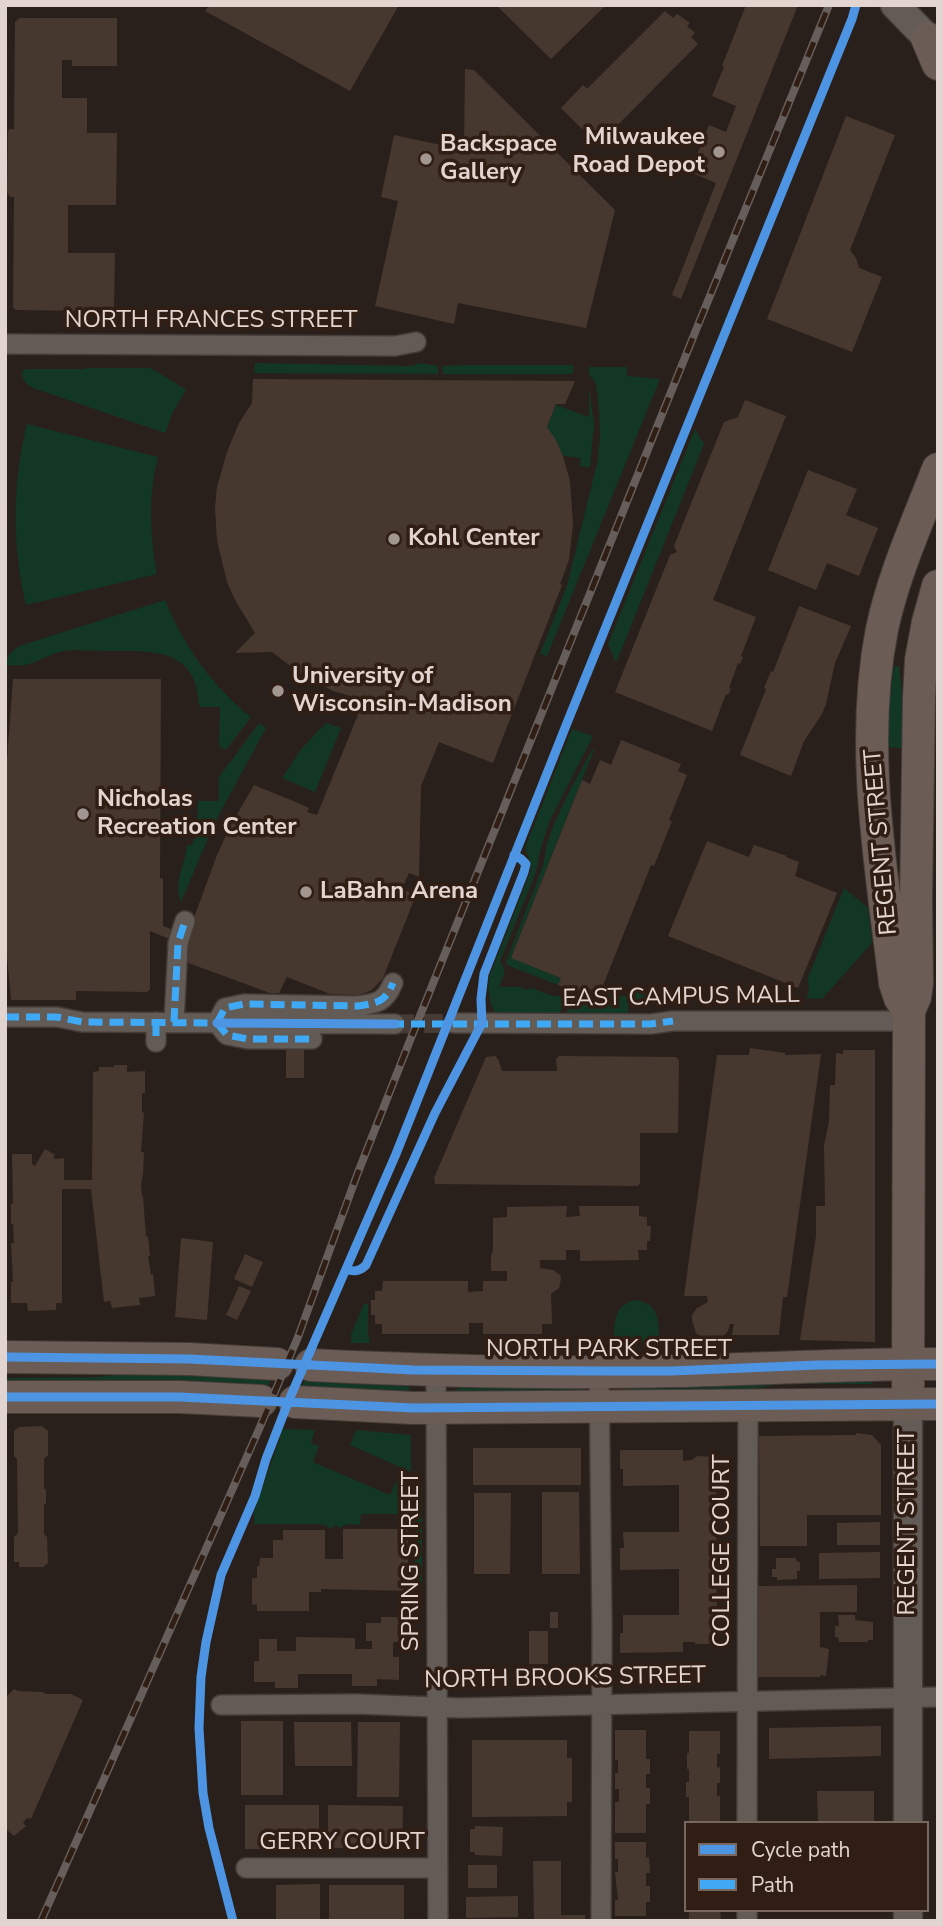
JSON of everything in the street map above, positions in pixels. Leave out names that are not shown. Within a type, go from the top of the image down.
[{"type":"main road","points":[[895,5],[934,50]]},
{"type":"main road","name":"REGENT STREET","points":[[909,1016],[895,983],[873,791],[873,702],[886,615],[903,558],[938,468]]},
{"type":"main road","name":"REGENT STREET","points":[[908,1821],[908,1698],[923,1405],[909,1016],[917,983],[920,685],[928,622],[938,586]]},
{"type":"main road","points":[[5,1357],[189,1359],[277,1364]]},
{"type":"main road","name":"NORTH PARK STREET","points":[[311,1365],[436,1370],[671,1371],[923,1364]]},
{"type":"main road","points":[[5,1397],[178,1397],[261,1401]]},
{"type":"main road","points":[[295,1402],[436,1408],[923,1405]]},
{"type":"street","name":"NORTH FRANCES STREET","points":[[5,345],[395,346],[416,342]]},
{"type":"street","points":[[162,1029],[178,943],[185,921]]},
{"type":"street","points":[[217,1023],[225,1008],[244,1004],[373,1004],[388,994],[393,982]]},
{"type":"street","name":"EAST CAMPUS MALL","points":[[454,1023],[651,1024],[673,1021],[909,1016]]},
{"type":"street","points":[[5,1017],[57,1017],[82,1022],[162,1029],[217,1023],[395,1024]]},
{"type":"street","points":[[217,1023],[226,1035],[248,1039],[312,1039]]},
{"type":"street","name":"SPRING STREET","points":[[436,1370],[438,1921]]},
{"type":"street","points":[[599,1371],[601,1921]]},
{"type":"street","name":"COLLEGE COURT","points":[[747,1821],[748,1405]]},
{"type":"street","name":"NORTH BROOKS STREET","points":[[221,1705],[356,1704],[479,1708],[938,1697]]},
{"type":"street","name":"GERRY COURT","points":[[246,1868],[438,1868]]},
{"type":"green space","points":[[255,363],[411,366],[420,363],[438,366],[438,374],[254,373]]},
{"type":"green space","points":[[573,365],[573,374],[443,374],[442,366]]},
{"type":"green space","points":[[589,367],[627,367],[627,376],[660,379],[547,656],[540,654],[567,586],[598,459],[599,408],[596,384],[589,374]]},
{"type":"green space","points":[[151,368],[186,390],[165,433],[33,388],[25,382],[22,375],[25,369]]},
{"type":"green space","points":[[589,387],[594,424],[590,468],[580,466],[581,458],[563,456],[547,427],[556,405],[589,417]]},
{"type":"green space","points":[[27,424],[158,457],[151,515],[157,574],[26,605],[16,538],[16,492]]},
{"type":"green space","points":[[695,429],[704,444],[616,663],[608,644]]},
{"type":"green space","points":[[165,600],[200,664],[223,692],[251,717],[226,750],[219,746],[220,707],[199,705],[196,686],[190,672],[181,662],[169,656],[140,651],[69,650],[29,664],[7,665],[9,656],[19,646]]},
{"type":"green space","points":[[894,666],[899,666],[900,672],[905,733],[902,748],[888,747],[888,712]]},
{"type":"green space","points":[[259,723],[266,728],[215,822],[181,902],[179,880],[187,845],[192,845],[197,838],[198,801],[219,801],[219,777]]},
{"type":"green space","points":[[326,723],[341,728],[315,792],[282,778],[302,748]]},
{"type":"green space","points":[[572,729],[593,736],[549,822],[536,872],[500,961],[505,971],[499,987],[520,987],[526,990],[531,988],[553,996],[573,997],[563,1001],[559,1013],[495,1013],[489,995],[490,975],[531,870],[525,848]]},
{"type":"green space","points":[[592,750],[511,957],[561,978],[558,985],[507,965],[506,962],[543,866],[554,824]]},
{"type":"green space","points":[[844,888],[868,908],[872,943],[822,999],[806,998],[809,992],[808,978]]},
{"type":"green space","points":[[607,992],[614,996],[630,996],[631,992],[654,992],[654,1003],[638,1003],[636,1000],[628,1002],[628,1014],[567,1012],[567,1004],[580,1004],[581,998],[603,998]]},
{"type":"green space","points":[[636,1300],[650,1305],[654,1310],[658,1321],[659,1342],[614,1342],[619,1310]]},
{"type":"green space","points":[[364,1304],[368,1304],[370,1343],[351,1343],[351,1334]]},
{"type":"green space","points":[[158,1370],[273,1374],[267,1389],[5,1385],[5,1378],[97,1377]]},
{"type":"green space","points":[[306,1376],[409,1383],[409,1395],[300,1391]]},
{"type":"green space","points":[[872,1377],[872,1384],[783,1384],[704,1396],[628,1393],[628,1385]]},
{"type":"green space","points":[[580,1381],[580,1390],[575,1393],[453,1392],[463,1385]]},
{"type":"green space","points":[[283,1429],[315,1430],[311,1443],[319,1446],[313,1462],[390,1495],[397,1480],[411,1487],[411,1514],[361,1514],[360,1525],[348,1524],[339,1528],[335,1524],[334,1527],[328,1528],[318,1524],[254,1524],[254,1511]]},
{"type":"green space","points":[[356,1430],[411,1435],[411,1472],[350,1445]]},
{"type":"green space","points":[[415,1487],[422,1487],[422,1586],[415,1590]]},
{"type":"building","points":[[210,5],[399,5],[350,91],[205,11]]},
{"type":"building","points":[[496,5],[606,5],[551,59]]},
{"type":"building","name":"Milwaukee Road Depot","points":[[746,5],[798,5],[681,299],[672,295],[716,183],[690,172],[709,125],[726,132],[736,106],[712,96]]},
{"type":"building","points":[[665,11],[673,18],[677,14],[690,23],[687,26],[695,33],[691,37],[698,44],[598,145],[561,108],[583,85],[587,89]]},
{"type":"building","points":[[20,18],[117,18],[117,66],[72,66],[72,60],[62,60],[62,98],[87,98],[87,133],[117,133],[116,205],[68,205],[68,253],[115,253],[114,307],[84,307],[84,311],[16,310],[13,307],[14,197],[10,197],[7,192],[8,131],[14,129],[15,22]]},
{"type":"building","points":[[465,69],[474,70],[615,210],[586,328],[458,303],[454,324],[375,306],[398,201],[381,197],[394,135],[464,150]]},
{"type":"building","points":[[846,116],[895,135],[850,250],[859,268],[882,277],[852,352],[767,319]]},
{"type":"building","points":[[253,379],[575,381],[565,404],[556,404],[547,427],[563,456],[570,481],[573,524],[569,560],[560,584],[562,585],[493,763],[439,742],[421,786],[419,877],[409,873],[402,889],[416,895],[383,978],[372,990],[359,995],[330,994],[287,977],[279,993],[270,993],[183,961],[186,946],[150,931],[150,990],[147,992],[76,991],[76,1000],[11,1000],[5,933],[5,787],[13,679],[161,679],[160,879],[163,878],[163,926],[189,936],[217,855],[254,785],[309,808],[307,812],[317,815],[364,700],[333,691],[305,677],[272,652],[235,653],[255,633],[227,582],[217,541],[215,507],[217,487],[227,452],[239,423],[252,403]]},
{"type":"building","points":[[745,400],[786,416],[713,600],[756,617],[729,688],[731,689],[728,695],[726,694],[712,731],[615,692],[670,555],[677,552],[674,546],[724,422],[738,417]]},
{"type":"building","points":[[808,470],[857,489],[846,515],[878,528],[859,576],[827,563],[816,590],[768,570]]},
{"type":"building","points":[[799,606],[851,626],[835,663],[822,714],[804,741],[791,776],[740,755],[766,689],[764,688]]},
{"type":"building","points":[[621,740],[681,764],[678,771],[687,775],[669,820],[672,821],[654,866],[651,865],[600,993],[585,987],[582,994],[558,985],[561,978],[511,958],[582,780],[590,784],[600,760],[611,765]]},
{"type":"building","points":[[707,841],[749,857],[754,845],[787,856],[799,862],[795,876],[837,893],[798,988],[668,936]]},
{"type":"building","points":[[286,1046],[304,1046],[304,1078],[286,1078]]},
{"type":"building","points":[[750,1048],[785,1055],[821,1054],[787,1297],[783,1297],[779,1335],[732,1335],[734,1324],[730,1324],[722,1338],[709,1340],[696,1333],[692,1320],[697,1308],[708,1302],[707,1296],[684,1296],[717,1055],[749,1055]]},
{"type":"building","points":[[843,1050],[875,1050],[875,1342],[800,1340],[816,1236],[816,1206],[825,1206],[824,1145],[829,1122],[830,1085],[835,1085],[836,1053],[843,1054]]},
{"type":"building","points":[[495,1056],[502,1071],[557,1071],[556,1059],[559,1056],[676,1057],[679,1060],[678,1133],[640,1133],[638,1186],[435,1184],[434,1178],[486,1057]]},
{"type":"building","points":[[127,1065],[127,1072],[145,1071],[145,1093],[142,1093],[142,1113],[144,1112],[141,1152],[144,1152],[141,1186],[155,1296],[139,1298],[140,1305],[112,1308],[110,1301],[104,1302],[91,1189],[62,1189],[62,1303],[56,1303],[56,1310],[28,1311],[27,1303],[11,1303],[11,1243],[14,1243],[11,1224],[12,1154],[32,1154],[32,1164],[35,1166],[45,1149],[55,1155],[55,1159],[64,1158],[64,1180],[92,1180],[93,1072],[99,1071],[99,1067]]},
{"type":"building","points":[[567,1206],[566,1217],[580,1216],[579,1206],[639,1206],[639,1216],[647,1217],[647,1226],[651,1226],[650,1241],[647,1241],[647,1250],[638,1250],[639,1260],[580,1261],[580,1250],[566,1250],[566,1260],[540,1260],[540,1268],[553,1270],[561,1279],[559,1288],[551,1294],[552,1324],[542,1324],[542,1334],[483,1334],[483,1323],[469,1323],[469,1334],[382,1334],[382,1324],[375,1324],[375,1315],[371,1315],[371,1300],[375,1300],[375,1291],[382,1291],[383,1281],[468,1281],[468,1292],[483,1291],[483,1281],[507,1281],[507,1271],[491,1271],[493,1218],[507,1217],[507,1207]]},
{"type":"building","points":[[181,1238],[213,1242],[207,1320],[175,1317]]},
{"type":"building","points":[[245,1254],[263,1262],[252,1287],[234,1279]]},
{"type":"building","points":[[239,1286],[251,1291],[237,1320],[226,1315]]},
{"type":"building","points":[[42,1426],[48,1431],[48,1455],[44,1459],[44,1534],[47,1537],[48,1563],[43,1567],[19,1567],[19,1562],[14,1562],[14,1537],[18,1533],[14,1431],[19,1427]]},
{"type":"building","points":[[856,1433],[872,1435],[881,1445],[881,1515],[807,1515],[807,1546],[760,1546],[759,1436]]},
{"type":"building","points":[[473,1448],[581,1448],[581,1485],[473,1485]]},
{"type":"building","points":[[620,1450],[683,1450],[683,1461],[697,1456],[716,1457],[717,1644],[683,1642],[683,1652],[620,1653],[623,1615],[679,1615],[679,1569],[620,1570],[620,1548],[624,1548],[623,1532],[679,1532],[679,1485],[623,1486]]},
{"type":"building","points":[[542,1492],[579,1492],[580,1574],[542,1574]]},
{"type":"building","points":[[474,1493],[511,1493],[510,1574],[474,1574]]},
{"type":"building","points":[[880,1522],[880,1545],[837,1545],[837,1523]]},
{"type":"building","points":[[343,1529],[408,1529],[408,1591],[321,1589],[321,1592],[309,1592],[309,1611],[257,1611],[257,1604],[252,1605],[252,1578],[257,1578],[260,1558],[273,1558],[273,1540],[283,1540],[283,1530],[325,1530],[325,1559],[343,1559]]},
{"type":"building","points":[[880,1552],[880,1578],[819,1579],[819,1553]]},
{"type":"building","points":[[776,1558],[796,1558],[797,1562],[800,1562],[797,1579],[777,1580],[777,1577],[772,1577],[772,1569],[776,1569]]},
{"type":"building","points":[[857,1585],[857,1612],[820,1612],[820,1647],[829,1649],[826,1676],[758,1677],[758,1586]]},
{"type":"building","points":[[550,1612],[558,1612],[558,1628],[550,1628]]},
{"type":"building","points":[[838,1615],[855,1615],[855,1620],[873,1622],[873,1640],[839,1642],[838,1637],[835,1637],[835,1626],[839,1626]]},
{"type":"building","points":[[381,1617],[401,1617],[401,1642],[393,1642],[393,1657],[399,1657],[399,1680],[377,1679],[377,1686],[352,1686],[352,1674],[298,1674],[298,1688],[275,1688],[275,1682],[254,1682],[254,1661],[259,1661],[259,1639],[277,1639],[277,1651],[296,1651],[296,1637],[355,1638],[355,1649],[372,1649],[372,1641],[366,1641],[366,1623],[381,1623]]},
{"type":"building","points":[[529,1631],[548,1631],[548,1664],[529,1664]]},
{"type":"building","points":[[14,1689],[46,1694],[71,1694],[83,1700],[31,1819],[27,1818],[23,1823],[26,1826],[14,1836],[5,1828],[5,1698]]},
{"type":"building","points":[[241,1721],[283,1721],[283,1795],[241,1795]]},
{"type":"building","points":[[294,1722],[351,1722],[352,1766],[295,1766]]},
{"type":"building","points":[[358,1722],[400,1722],[399,1797],[357,1797]]},
{"type":"building","points":[[881,1726],[881,1756],[769,1759],[769,1728]]},
{"type":"building","points":[[615,1730],[646,1730],[646,1759],[650,1759],[650,1774],[646,1774],[646,1788],[650,1788],[650,1804],[646,1804],[646,1833],[615,1833],[615,1802],[619,1802],[619,1789],[615,1789],[618,1760],[615,1760]]},
{"type":"building","points":[[689,1731],[720,1731],[717,1768],[720,1767],[720,1783],[717,1783],[717,1796],[720,1796],[720,1821],[689,1821],[686,1782],[689,1782]]},
{"type":"building","points":[[472,1740],[567,1740],[567,1758],[572,1758],[572,1802],[567,1802],[567,1816],[472,1817]]},
{"type":"building","points":[[817,1791],[874,1791],[874,1821],[818,1821]]},
{"type":"building","points":[[245,1805],[319,1805],[319,1849],[245,1849]]},
{"type":"building","points":[[328,1805],[403,1806],[402,1848],[328,1848]]},
{"type":"building","points":[[475,1826],[503,1827],[502,1856],[475,1855],[475,1852],[470,1852],[470,1829],[475,1829]]},
{"type":"building","points":[[615,1842],[646,1842],[650,1873],[646,1873],[646,1886],[650,1886],[650,1902],[646,1902],[646,1916],[615,1916],[615,1900],[618,1900],[615,1872],[618,1872],[618,1859],[615,1859]]},
{"type":"building","points":[[533,1861],[561,1861],[561,1915],[585,1915],[585,1921],[534,1921]]},
{"type":"building","points":[[468,1865],[497,1865],[497,1888],[468,1888]]},
{"type":"building","points":[[320,1884],[320,1921],[276,1921],[276,1885]]},
{"type":"building","points":[[329,1885],[404,1885],[404,1921],[329,1921]]},
{"type":"building","points":[[518,1896],[518,1917],[466,1918],[466,1897]]},
{"type":"building","points":[[689,1912],[720,1912],[721,1921],[689,1921]]},
{"type":"tunnel","points":[[395,1024],[454,1023]]},
{"type":"railway","points":[[41,1921],[298,1337],[407,1048],[829,5]]},
{"type":"marked path","points":[[174,1022],[178,943],[185,921]]},
{"type":"marked path","points":[[217,1023],[225,1008],[244,1004],[371,1004],[384,998],[393,983]]},
{"type":"marked path","points":[[5,1017],[57,1017],[82,1022],[222,1023]]},
{"type":"marked path","points":[[390,1024],[651,1024],[673,1021]]},
{"type":"marked path","points":[[156,1022],[156,1042]]},
{"type":"marked path","points":[[217,1023],[227,1035],[248,1039],[312,1039]]},
{"type":"cycle path","points":[[233,1921],[209,1828],[203,1793],[199,1728],[201,1677],[206,1642],[221,1575],[255,1496],[289,1400],[396,1154],[856,5]]},
{"type":"cycle path","points":[[347,1269],[357,1270],[366,1265],[435,1113],[482,1023],[484,974],[526,864],[514,855]]},
{"type":"cycle path","points":[[217,1023],[395,1024]]},
{"type":"cycle path","points":[[5,1357],[189,1359],[413,1370],[671,1371],[818,1365],[938,1364]]},
{"type":"cycle path","points":[[5,1397],[179,1397],[413,1408],[938,1404]]},
{"type":"place","name":"Milwaukee Road Depot","points":[[719,152]]},
{"type":"place","name":"Backspace Gallery","points":[[426,159]]},
{"type":"place","name":"Kohl Center","points":[[394,539]]},
{"type":"place","name":"University of Wisconsin-Madison","points":[[278,691]]},
{"type":"place","name":"Nicholas Recreation Center","points":[[83,814]]},
{"type":"place","name":"LaBahn Arena","points":[[306,892]]}]
